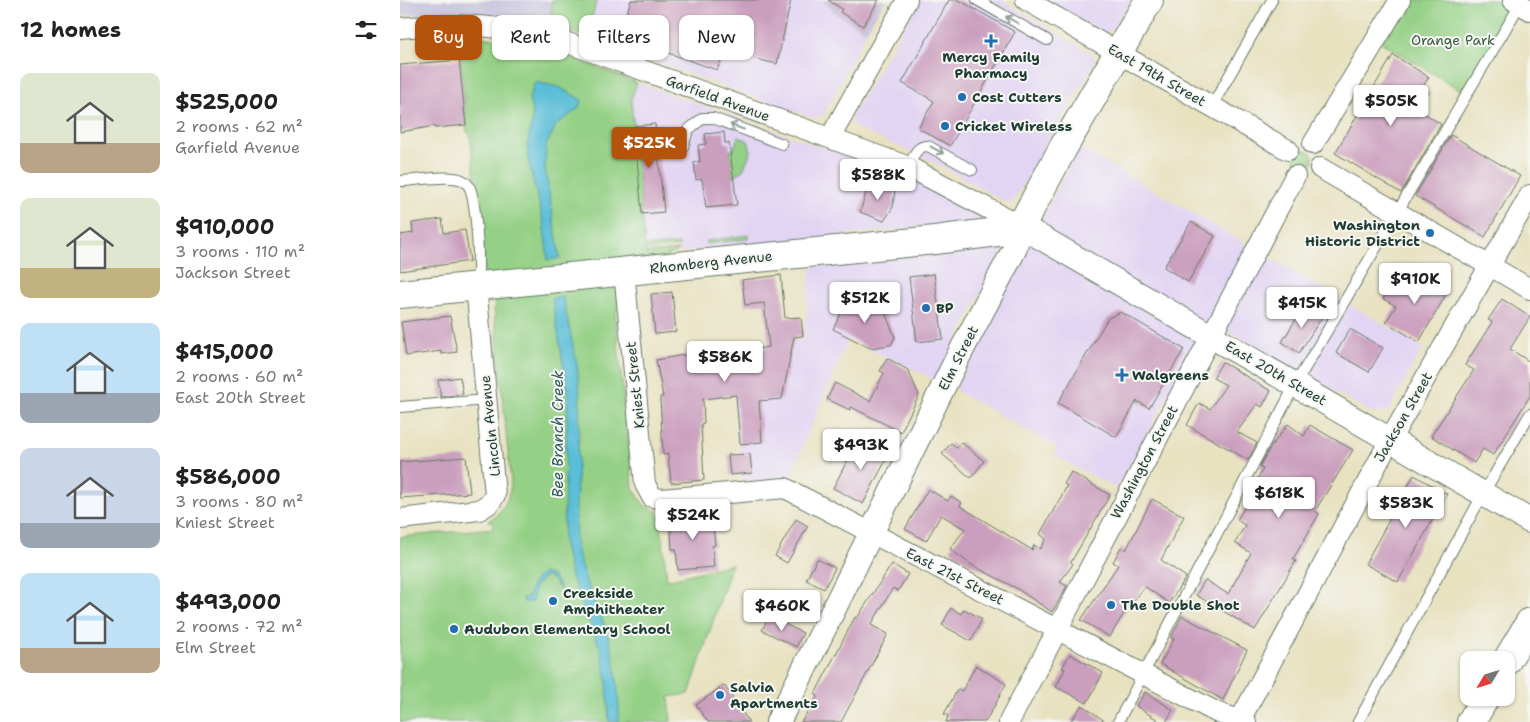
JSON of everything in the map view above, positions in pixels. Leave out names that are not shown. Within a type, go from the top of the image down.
[{"type":"main road","name":"Elm Street","points":[[1021,226],[1149,0]]},
{"type":"main road","name":"Rhomberg Avenue","points":[[400,294],[935,240],[1005,231],[1021,226]]},
{"type":"main road","points":[[1513,651],[1530,622]]},
{"type":"main road","points":[[1471,722],[1480,706]]},
{"type":"street","points":[[830,138],[907,0]]},
{"type":"street","name":"East 19th Street","points":[[1026,0],[1288,150]]},
{"type":"street","points":[[1314,144],[1400,0]]},
{"type":"street","name":"Garfield Avenue","points":[[400,28],[459,25],[533,32],[909,167],[937,180],[1021,226]]},
{"type":"street","points":[[1308,141],[1314,144],[1322,155],[1320,168],[1312,176],[1306,178],[1295,176],[1287,167],[1286,155],[1288,150],[1297,142],[1308,141]]},
{"type":"street","points":[[1320,168],[1530,289]]},
{"type":"street","name":"Washington Street","points":[[1009,722],[1295,176]]},
{"type":"street","name":"Jackson Street","points":[[1242,721],[1390,440],[1530,195]]},
{"type":"street","name":"East 20th Street","points":[[1021,226],[1530,521]]},
{"type":"street","name":"Elm Street","points":[[778,722],[1014,250],[1021,226]]},
{"type":"street","name":"Kniest Street","points":[[624,271],[645,486],[652,497]]},
{"type":"street","name":"Lincoln Avenue","points":[[400,519],[479,510],[490,503],[495,495],[496,487],[476,285]]},
{"type":"street","name":"East 21st Street","points":[[652,497],[662,499],[785,488],[1218,713],[1242,721]]},
{"type":"lane","points":[[977,0],[1047,40]]},
{"type":"lane","points":[[1212,106],[1272,0]]},
{"type":"lane","points":[[1118,722],[1295,385],[1521,4]]},
{"type":"lane","points":[[683,146],[688,130],[695,122],[703,118],[713,118],[782,144]]},
{"type":"lane","points":[[909,167],[917,150],[924,145],[972,170]]},
{"type":"lane","points":[[400,182],[453,178],[468,184],[472,198],[479,270],[476,285]]},
{"type":"lane","points":[[400,407],[487,400]]},
{"type":"lane","points":[[1358,722],[1483,494],[1530,414]]},
{"type":"shaded area","points":[[400,0],[552,0],[551,15],[492,16],[462,11],[400,16]]},
{"type":"shaded area","points":[[597,0],[822,0],[838,15],[866,32],[824,114],[816,119],[651,60],[669,60],[669,15],[593,15]]},
{"type":"shaded area","points":[[822,0],[885,0],[866,32],[838,15]]},
{"type":"shaded area","points":[[920,0],[1002,0],[1094,55],[1094,64],[1012,203],[1007,203],[926,158],[857,129],[852,124],[851,117]]},
{"type":"shaded area","points":[[1044,0],[1131,0],[1115,27],[1105,33]]},
{"type":"shaded area","points":[[637,83],[914,179],[985,220],[675,253],[679,250],[678,244],[645,247],[631,99]]},
{"type":"shaded area","points":[[1079,147],[1423,347],[1389,410],[1384,413],[1373,413],[1209,320],[1117,489],[1053,455],[1057,447],[955,390]]},
{"type":"shaded area","points":[[1000,245],[1003,249],[936,380],[848,339],[788,481],[743,485],[730,350],[804,339],[811,267]]},
{"type":"green space","points":[[552,0],[597,0],[593,15],[579,15],[579,35],[569,31],[569,15],[551,15]]},
{"type":"green space","name":"Orange Park","points":[[1400,0],[1513,0],[1520,4],[1467,94],[1376,39]]},
{"type":"green space","points":[[482,38],[492,39],[492,60],[569,60],[569,57],[637,83],[631,99],[645,246],[678,244],[680,246],[645,250],[646,253],[679,250],[612,286],[617,290],[618,308],[615,316],[633,488],[644,505],[657,511],[658,516],[660,516],[667,580],[732,564],[689,694],[669,697],[671,722],[400,722],[400,537],[493,528],[493,522],[488,521],[498,514],[504,505],[509,495],[511,483],[494,308],[497,297],[485,273],[470,133],[467,132],[461,60],[482,60]]},
{"type":"green space","points":[[738,136],[748,141],[751,151],[743,170],[733,177],[730,151],[734,149]]},
{"type":"green space","points":[[1304,150],[1310,153],[1313,159],[1310,165],[1304,168],[1298,165],[1295,159],[1298,153]]},
{"type":"green space","points":[[748,235],[748,239],[706,244],[706,241]]},
{"type":"water","points":[[535,82],[559,87],[582,100],[578,109],[556,125],[546,146],[545,169],[560,258],[548,260],[543,221],[528,159],[527,146],[533,116],[529,99]]},
{"type":"water","points":[[563,297],[577,365],[580,393],[575,541],[581,566],[612,649],[617,680],[619,722],[609,722],[607,681],[601,651],[571,576],[563,541],[568,392],[552,298]]},
{"type":"water","points":[[543,573],[553,576],[563,593],[551,578],[546,576],[535,585],[532,602],[524,602],[522,598],[528,597],[533,582]]},
{"type":"building","points":[[631,0],[791,0],[777,64],[754,59],[754,15],[679,15],[679,57],[669,53],[669,15],[626,15]]},
{"type":"building","points":[[828,0],[879,0],[863,26],[840,12],[842,9]]},
{"type":"building","points":[[949,0],[959,0],[1015,32],[950,146],[918,128],[934,101],[902,83]]},
{"type":"building","points":[[1393,55],[1429,77],[1422,88],[1429,92],[1419,110],[1441,124],[1401,193],[1335,153]]},
{"type":"building","points":[[459,60],[466,125],[435,128],[435,126],[400,132],[400,65]]},
{"type":"building","points":[[688,60],[721,60],[717,70]]},
{"type":"building","points":[[655,124],[664,212],[642,214],[634,126]]},
{"type":"building","points":[[724,132],[725,143],[729,143],[737,205],[706,208],[702,179],[696,180],[694,162],[700,162],[698,145],[706,144],[705,134]]},
{"type":"building","points":[[1451,135],[1520,176],[1485,237],[1415,196]]},
{"type":"building","points":[[870,180],[895,189],[893,207],[884,221],[860,212]]},
{"type":"building","points":[[442,219],[444,233],[465,230],[470,261],[400,271],[400,235],[413,233],[412,223]]},
{"type":"building","points":[[1191,222],[1215,236],[1188,282],[1164,267]]},
{"type":"building","points":[[1413,270],[1448,291],[1419,342],[1386,322],[1396,306],[1383,299],[1392,284],[1401,290]]},
{"type":"building","name":"BP","points":[[934,274],[943,339],[917,342],[909,277]]},
{"type":"building","points":[[781,275],[785,318],[801,317],[803,336],[794,337],[782,399],[759,401],[762,442],[740,444],[736,395],[703,399],[704,423],[701,424],[704,480],[671,483],[668,454],[663,455],[660,397],[663,397],[656,360],[738,345],[739,352],[769,347],[764,303],[745,305],[742,280]]},
{"type":"building","points":[[672,292],[676,332],[655,334],[651,294]]},
{"type":"building","points":[[851,294],[884,310],[895,337],[891,345],[870,348],[833,329]]},
{"type":"building","points":[[1502,299],[1530,317],[1510,349],[1530,362],[1530,396],[1493,455],[1483,449],[1474,463],[1431,436],[1474,370],[1465,365],[1492,322],[1488,320]]},
{"type":"building","points":[[1304,306],[1322,317],[1299,353],[1282,342]]},
{"type":"building","name":"Walgreens","points":[[1121,312],[1184,349],[1149,408],[1137,401],[1116,437],[1058,403],[1108,318]]},
{"type":"building","points":[[450,316],[457,352],[441,354],[441,351],[406,356],[401,322]]},
{"type":"building","points":[[1350,329],[1383,348],[1369,372],[1336,353]]},
{"type":"building","points":[[887,358],[908,370],[919,395],[901,432],[851,407],[850,410],[827,399],[835,383],[870,401],[884,373],[880,371]]},
{"type":"building","points":[[1222,362],[1271,391],[1262,407],[1257,404],[1237,432],[1257,443],[1248,460],[1187,425],[1199,403],[1210,409],[1226,385],[1213,378]]},
{"type":"building","points":[[460,377],[463,394],[441,397],[438,380]]},
{"type":"building","points":[[1288,424],[1304,436],[1310,425],[1353,450],[1315,511],[1319,514],[1293,559],[1296,561],[1255,630],[1196,595],[1205,580],[1228,594],[1251,553],[1235,543],[1245,525],[1237,520],[1254,492],[1251,490],[1263,469],[1259,467],[1270,448]]},
{"type":"building","points":[[859,438],[889,454],[863,504],[833,488]]},
{"type":"building","points":[[961,442],[984,461],[971,478],[942,454],[951,443],[957,448]]},
{"type":"building","points":[[750,454],[752,473],[730,475],[728,455]]},
{"type":"building","points":[[466,457],[470,493],[400,498],[400,462]]},
{"type":"building","points":[[1071,472],[1110,495],[1071,562],[1073,564],[1060,582],[1067,586],[1052,612],[1016,588],[970,564],[950,549],[965,529],[941,515],[926,541],[905,529],[928,489],[948,501],[951,496],[962,503],[960,506],[1032,550],[1034,545],[1040,549],[1046,539],[1040,534],[1067,486],[1064,484]]},
{"type":"building","points":[[1414,475],[1447,494],[1398,582],[1365,564]]},
{"type":"building","points":[[1152,499],[1184,516],[1161,560],[1186,577],[1169,603],[1144,586],[1133,602],[1131,601],[1110,637],[1081,620],[1118,565],[1113,562],[1121,547],[1126,550]]},
{"type":"building","points":[[712,514],[715,545],[712,546],[714,567],[678,570],[676,549],[672,549],[670,517]]},
{"type":"building","points":[[796,519],[808,526],[787,563],[775,556]]},
{"type":"building","points":[[817,559],[835,568],[824,589],[806,580]]},
{"type":"building","points":[[892,564],[908,574],[898,591],[893,588],[871,625],[888,634],[841,722],[801,722],[818,696],[815,694],[855,617],[857,618]]},
{"type":"building","points":[[951,608],[961,614],[964,609],[982,619],[971,641],[942,625]]},
{"type":"building","points":[[769,616],[803,633],[796,647],[762,630]]},
{"type":"building","points":[[1182,616],[1247,650],[1223,700],[1160,664],[1174,639],[1171,638]]},
{"type":"building","points":[[1070,654],[1103,673],[1087,703],[1056,687],[1065,669],[1062,668]]},
{"type":"building","points":[[976,665],[1006,684],[995,705],[985,722],[946,722],[948,716],[944,714],[958,689],[962,691]]},
{"type":"building","name":"Salvia Apartments","points":[[724,685],[749,722],[708,722],[696,705]]},
{"type":"building","points":[[1145,692],[1173,710],[1166,722],[1161,722],[1136,706]]},
{"type":"building","points":[[1082,705],[1106,722],[1070,722]]},
{"type":"place","name":"Mercy Family Pharmacy","points":[[991,41]]},
{"type":"place","name":"Cost Cutters","points":[[962,97]]},
{"type":"place","name":"Cricket Wireless","points":[[945,126]]},
{"type":"place","name":"Washington Historic District","points":[[1430,233]]},
{"type":"place","name":"BP","points":[[926,308]]},
{"type":"place","name":"Walgreens","points":[[1122,375]]},
{"type":"place","name":"Creekside Amphitheater","points":[[553,601]]},
{"type":"place","name":"The Double Shot","points":[[1111,605]]},
{"type":"place","name":"Audubon Elementary School","points":[[454,629]]},
{"type":"place","name":"Salvia Apartments","points":[[720,695]]},
{"type":"water label","name":"Bee Branch Creek","points":[[558,434]]}]
